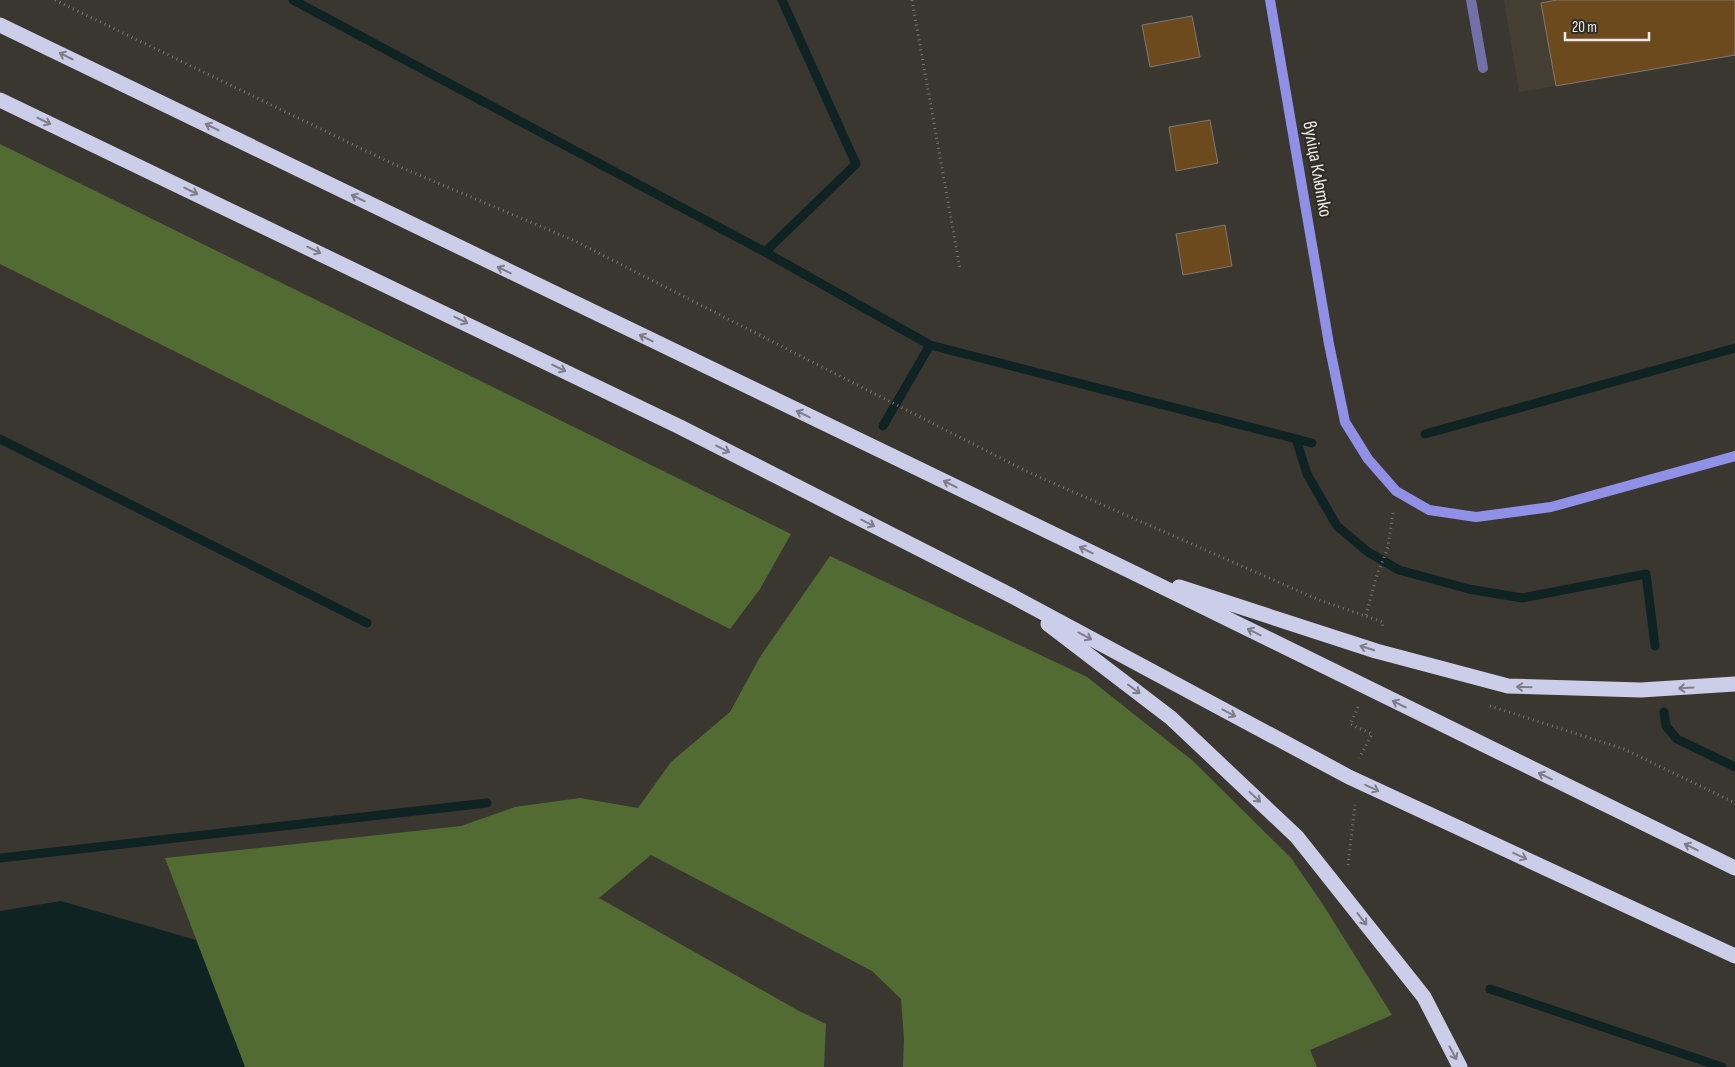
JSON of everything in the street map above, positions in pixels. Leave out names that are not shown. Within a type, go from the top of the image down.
[{"type":"highway","points":[[0,25],[1130,571],[1735,868]]},
{"type":"highway","points":[[0,100],[680,427],[1012,596],[1349,777],[1735,956]]},
{"type":"highway","points":[[1130,571],[1376,651],[1508,686],[1641,690],[1735,684]]},
{"type":"highway","points":[[1012,596],[1171,718],[1297,837],[1424,998],[1460,1067]]},
{"type":"street","name":"вуліца Клютко","points":[[1270,0],[1329,344],[1345,422],[1368,459],[1396,491],[1429,510],[1476,517],[1551,508],[1735,456]]},
{"type":"lane","points":[[1470,0],[1483,68]]},
{"type":"path","points":[[55,0],[394,164],[575,241],[1028,472],[1319,600],[1366,614],[1384,622],[1376,651]]},
{"type":"path","points":[[912,0],[960,269]]},
{"type":"path","points":[[1366,614],[1376,578],[1388,547],[1396,491]]},
{"type":"path","points":[[1344,897],[1356,805],[1340,793],[1372,734],[1350,724],[1368,689]]},
{"type":"path","points":[[1481,703],[1624,749],[1735,803]]},
{"type":"shaded area","points":[[1504,0],[1735,0],[1735,55],[1519,92]]},
{"type":"green space","points":[[0,144],[791,534],[760,589],[730,629],[0,264]]},
{"type":"green space","points":[[830,556],[1087,677],[1193,761],[1291,858],[1322,903],[1392,1015],[1310,1050],[1317,1067],[903,1067],[904,1039],[901,999],[872,971],[651,855],[599,898],[799,1011],[826,1024],[824,1067],[245,1067],[165,858],[461,826],[515,807],[580,798],[638,808],[671,762],[730,712],[760,657]]},
{"type":"water","points":[[61,901],[196,940],[245,1067],[0,1067],[0,911]]},
{"type":"building","points":[[1557,0],[1735,0],[1735,55],[1556,86],[1541,3]]},
{"type":"building","points":[[1192,16],[1200,57],[1150,67],[1142,25]]},
{"type":"building","points":[[1210,120],[1218,163],[1176,171],[1169,127]]},
{"type":"building","points":[[1225,225],[1232,266],[1183,275],[1176,234]]},
{"type":"waterway","points":[[293,0],[765,252],[930,345],[1312,443]]},
{"type":"waterway","points":[[765,252],[856,164],[782,0]]},
{"type":"waterway","points":[[883,426],[930,345]]},
{"type":"waterway","points":[[1425,434],[1735,348]]},
{"type":"waterway","points":[[0,439],[367,623]]},
{"type":"waterway","points":[[1296,439],[1307,474],[1337,526],[1368,552],[1399,570],[1469,589],[1522,598],[1646,574],[1655,646]]},
{"type":"waterway","points":[[1664,712],[1666,726],[1677,739],[1735,767]]},
{"type":"waterway","points":[[0,858],[487,803]]},
{"type":"waterway","points":[[1490,989],[1722,1067]]}]
